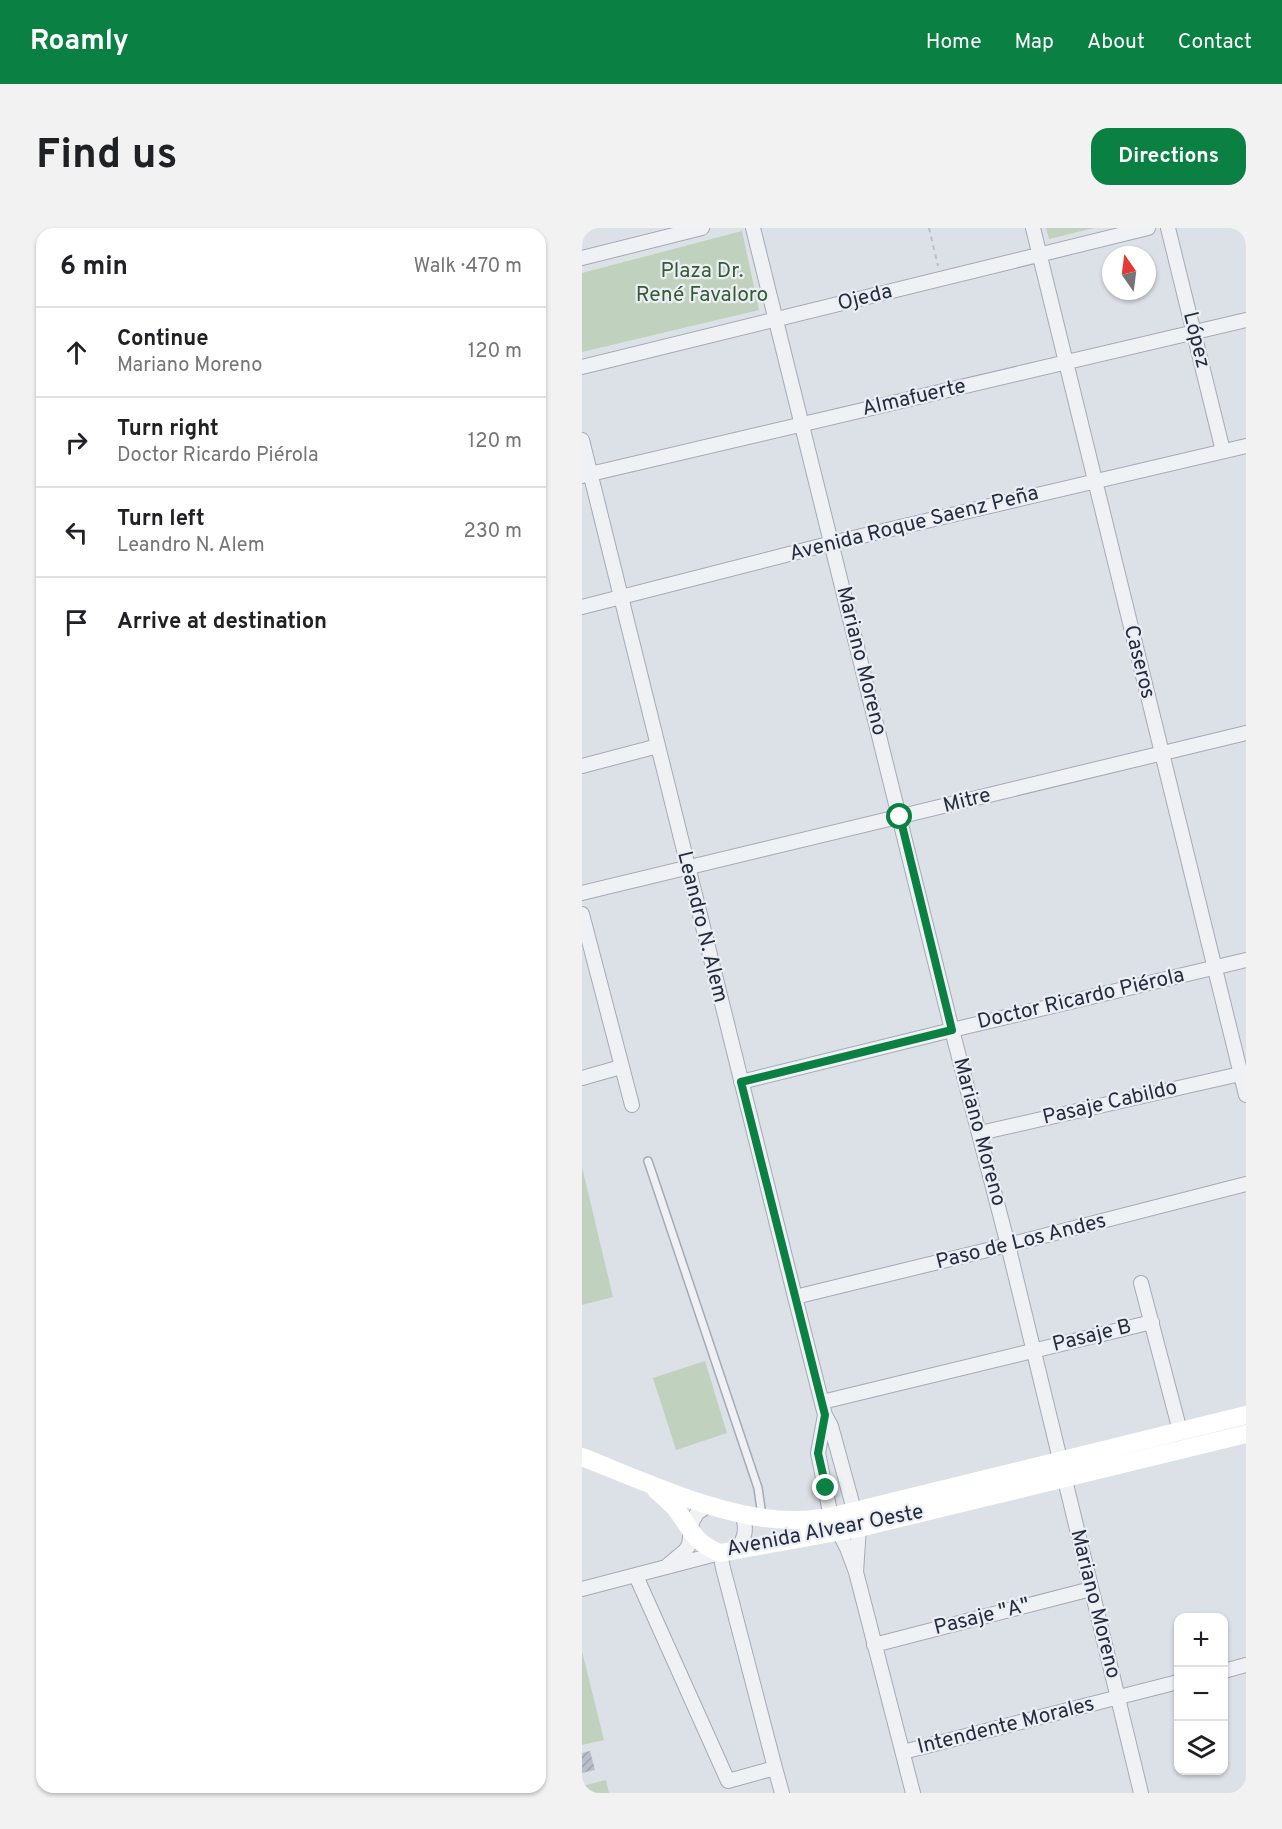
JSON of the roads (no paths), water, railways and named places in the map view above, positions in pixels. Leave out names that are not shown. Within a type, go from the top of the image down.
[{"type":"main road","name":"Avenida Alvear Oeste","points":[[1063,1470],[1180,1431],[1246,1415]]},
{"type":"main road","name":"Avenida Alvear Oeste","points":[[646,1482],[670,1502],[691,1534],[703,1544],[728,1552],[1063,1470],[1246,1434]]},
{"type":"main road","points":[[582,1457],[646,1482]]},
{"type":"main road","name":"Avenida Alvear Oeste","points":[[646,1482],[709,1505],[742,1513],[834,1525]]},
{"type":"street","points":[[582,258],[702,228]]},
{"type":"street","name":"Mariano Moreno","points":[[753,228],[952,1030],[1008,1245],[1141,1793]]},
{"type":"street","name":"Caseros","points":[[1033,228],[1246,1095]]},
{"type":"street","name":"Ojeda","points":[[582,368],[1148,228]]},
{"type":"street","name":"López","points":[[1168,228],[1223,452]]},
{"type":"street","name":"Almafuerte","points":[[586,475],[1246,320]]},
{"type":"street","name":"Leandro N. Alem","points":[[582,440],[586,475],[621,597],[823,1408],[831,1426],[857,1520],[856,1572]]},
{"type":"street","name":"Avenida Roque Saenz Peña","points":[[582,607],[832,543],[1246,446]]},
{"type":"street","name":"Mitre","points":[[582,893],[1246,733]]},
{"type":"street","points":[[582,766],[658,746]]},
{"type":"street","points":[[582,915],[632,1105]]},
{"type":"street","name":"Doctor Ricardo Piérola","points":[[741,1082],[1246,960]]},
{"type":"street","points":[[582,1078],[621,1067]]},
{"type":"street","name":"Pasaje Cabildo","points":[[980,1133],[1240,1074]]},
{"type":"street","name":"Paso de Los Andes","points":[[795,1297],[1246,1184]]},
{"type":"street","points":[[1142,1284],[1180,1431]]},
{"type":"street","name":"Pasaje B","points":[[823,1408],[1033,1350],[1152,1322]]},
{"type":"street","name":"Leandro N. Alem","points":[[823,1408],[818,1453],[834,1525],[856,1572],[913,1793]]},
{"type":"street","points":[[662,1569],[685,1551],[691,1534],[692,1522],[697,1513],[709,1505]]},
{"type":"street","points":[[582,1589],[728,1552],[742,1542],[746,1524],[742,1513]]},
{"type":"street","points":[[728,1552],[723,1568],[782,1793]]},
{"type":"street","points":[[636,1576],[728,1780],[775,1768]]},
{"type":"street","name":"Pasaje \"A\"","points":[[874,1645],[1090,1589]]},
{"type":"street","points":[[1228,1670],[1246,1665]]},
{"type":"street","name":"Intendente Morales","points":[[903,1752],[1174,1683]]},
{"type":"lane","points":[[648,1161],[758,1488],[762,1517]]},
{"type":"park label","name":"Plaza Dr. René Favaloro","points":[[702,283]]}]
